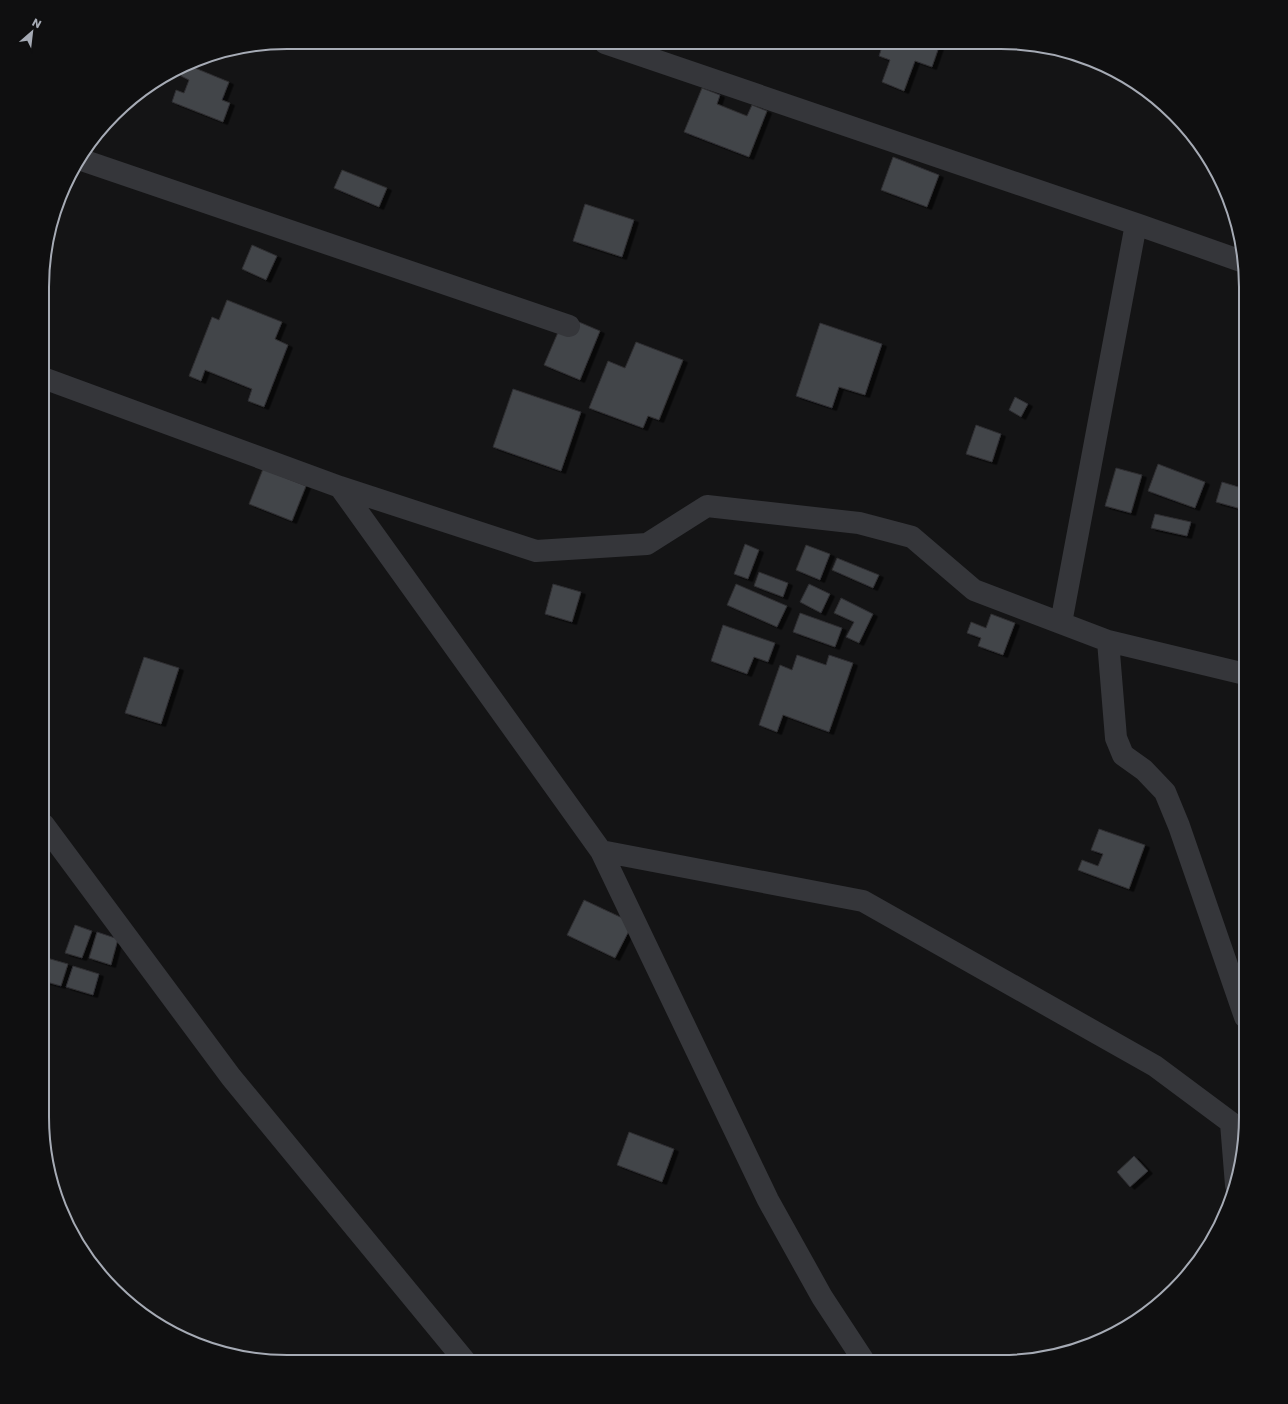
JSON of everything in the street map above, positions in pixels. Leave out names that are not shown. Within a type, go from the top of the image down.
[{"type":"street","points":[[623,49],[1237,260]]},
{"type":"street","points":[[85,161],[569,326]]},
{"type":"street","points":[[1062,622],[1136,224]]},
{"type":"street","points":[[49,380],[340,487],[536,551],[647,544],[707,506],[859,523],[912,537],[974,590],[1062,622],[1108,641],[1239,672]]},
{"type":"street","points":[[340,487],[601,851],[768,1200],[822,1297],[859,1355]]},
{"type":"street","points":[[1108,641],[1116,738],[1123,755],[1144,770],[1165,792],[1179,826],[1239,997]]},
{"type":"street","points":[[49,832],[231,1077],[459,1355]]},
{"type":"street","points":[[601,851],[863,901],[1155,1066],[1238,1128],[1238,1139]]},
{"type":"building","points":[[881,49],[938,49],[932,67],[915,61],[904,91],[882,82],[890,60],[879,56]]},
{"type":"building","points":[[194,68],[229,82],[222,100],[230,103],[223,122],[172,102],[176,90],[184,93],[189,80],[181,76],[182,74]]},
{"type":"building","points":[[702,88],[720,95],[717,104],[747,116],[752,105],[767,111],[749,157],[684,132]]},
{"type":"building","points":[[893,157],[939,175],[927,207],[881,190]]},
{"type":"building","points":[[342,170],[387,188],[379,207],[334,188]]},
{"type":"building","points":[[585,204],[634,220],[622,257],[573,241]]},
{"type":"building","points":[[252,245],[277,256],[266,280],[242,269]]},
{"type":"building","points":[[227,300],[282,322],[275,339],[288,345],[264,407],[248,401],[252,389],[205,370],[201,381],[189,376],[212,317],[219,320]]},
{"type":"building","points":[[565,316],[600,331],[580,380],[544,365]]},
{"type":"building","points":[[820,323],[882,344],[865,395],[839,387],[832,408],[796,396]]},
{"type":"building","points":[[636,342],[683,360],[659,420],[648,416],[643,428],[589,408],[608,361],[625,368]]},
{"type":"building","points":[[513,389],[581,412],[561,471],[493,447]]},
{"type":"building","points":[[1015,397],[1028,404],[1021,417],[1009,410]]},
{"type":"building","points":[[976,425],[1001,434],[992,462],[966,454]]},
{"type":"building","points":[[1158,464],[1205,482],[1195,508],[1148,491]]},
{"type":"building","points":[[1116,468],[1142,475],[1131,513],[1105,506]]},
{"type":"building","points":[[263,469],[306,486],[292,521],[249,504]]},
{"type":"building","points":[[1222,482],[1239,487],[1239,508],[1216,502]]},
{"type":"building","points":[[1155,514],[1191,522],[1187,536],[1151,528]]},
{"type":"building","points":[[745,544],[759,550],[748,579],[734,574]]},
{"type":"building","points":[[806,545],[830,554],[820,580],[796,570]]},
{"type":"building","points":[[837,558],[879,575],[873,588],[832,570]]},
{"type":"building","points":[[759,572],[788,583],[783,597],[754,586]]},
{"type":"building","points":[[553,584],[581,592],[572,622],[545,614]]},
{"type":"building","points":[[736,584],[787,606],[777,627],[727,605]]},
{"type":"building","points":[[809,584],[830,594],[821,613],[800,602]]},
{"type":"building","points":[[841,598],[873,614],[859,643],[846,637],[854,622],[834,613]]},
{"type":"building","points":[[800,613],[842,628],[835,647],[793,632]]},
{"type":"building","points":[[991,614],[1015,623],[1003,655],[978,646],[981,638],[967,633],[971,622],[986,628]]},
{"type":"building","points":[[723,625],[775,643],[768,662],[754,657],[747,674],[711,661]]},
{"type":"building","points":[[797,655],[826,665],[829,655],[853,663],[829,732],[783,715],[777,732],[759,725],[780,665],[792,670]]},
{"type":"building","points":[[144,657],[179,668],[161,724],[125,713]]},
{"type":"building","points":[[1099,829],[1145,845],[1129,889],[1078,870],[1082,860],[1098,866],[1103,854],[1091,850]]},
{"type":"building","points":[[584,900],[633,923],[615,958],[567,935]]},
{"type":"building","points":[[75,925],[92,931],[82,958],[65,953]]},
{"type":"building","points":[[97,932],[118,939],[111,965],[89,958]]},
{"type":"building","points":[[49,959],[68,964],[61,986],[49,983]]},
{"type":"building","points":[[73,966],[99,974],[93,995],[66,987]]},
{"type":"building","points":[[629,1132],[674,1149],[662,1182],[617,1165]]},
{"type":"building","points":[[1134,1156],[1148,1171],[1130,1187],[1117,1172]]}]
